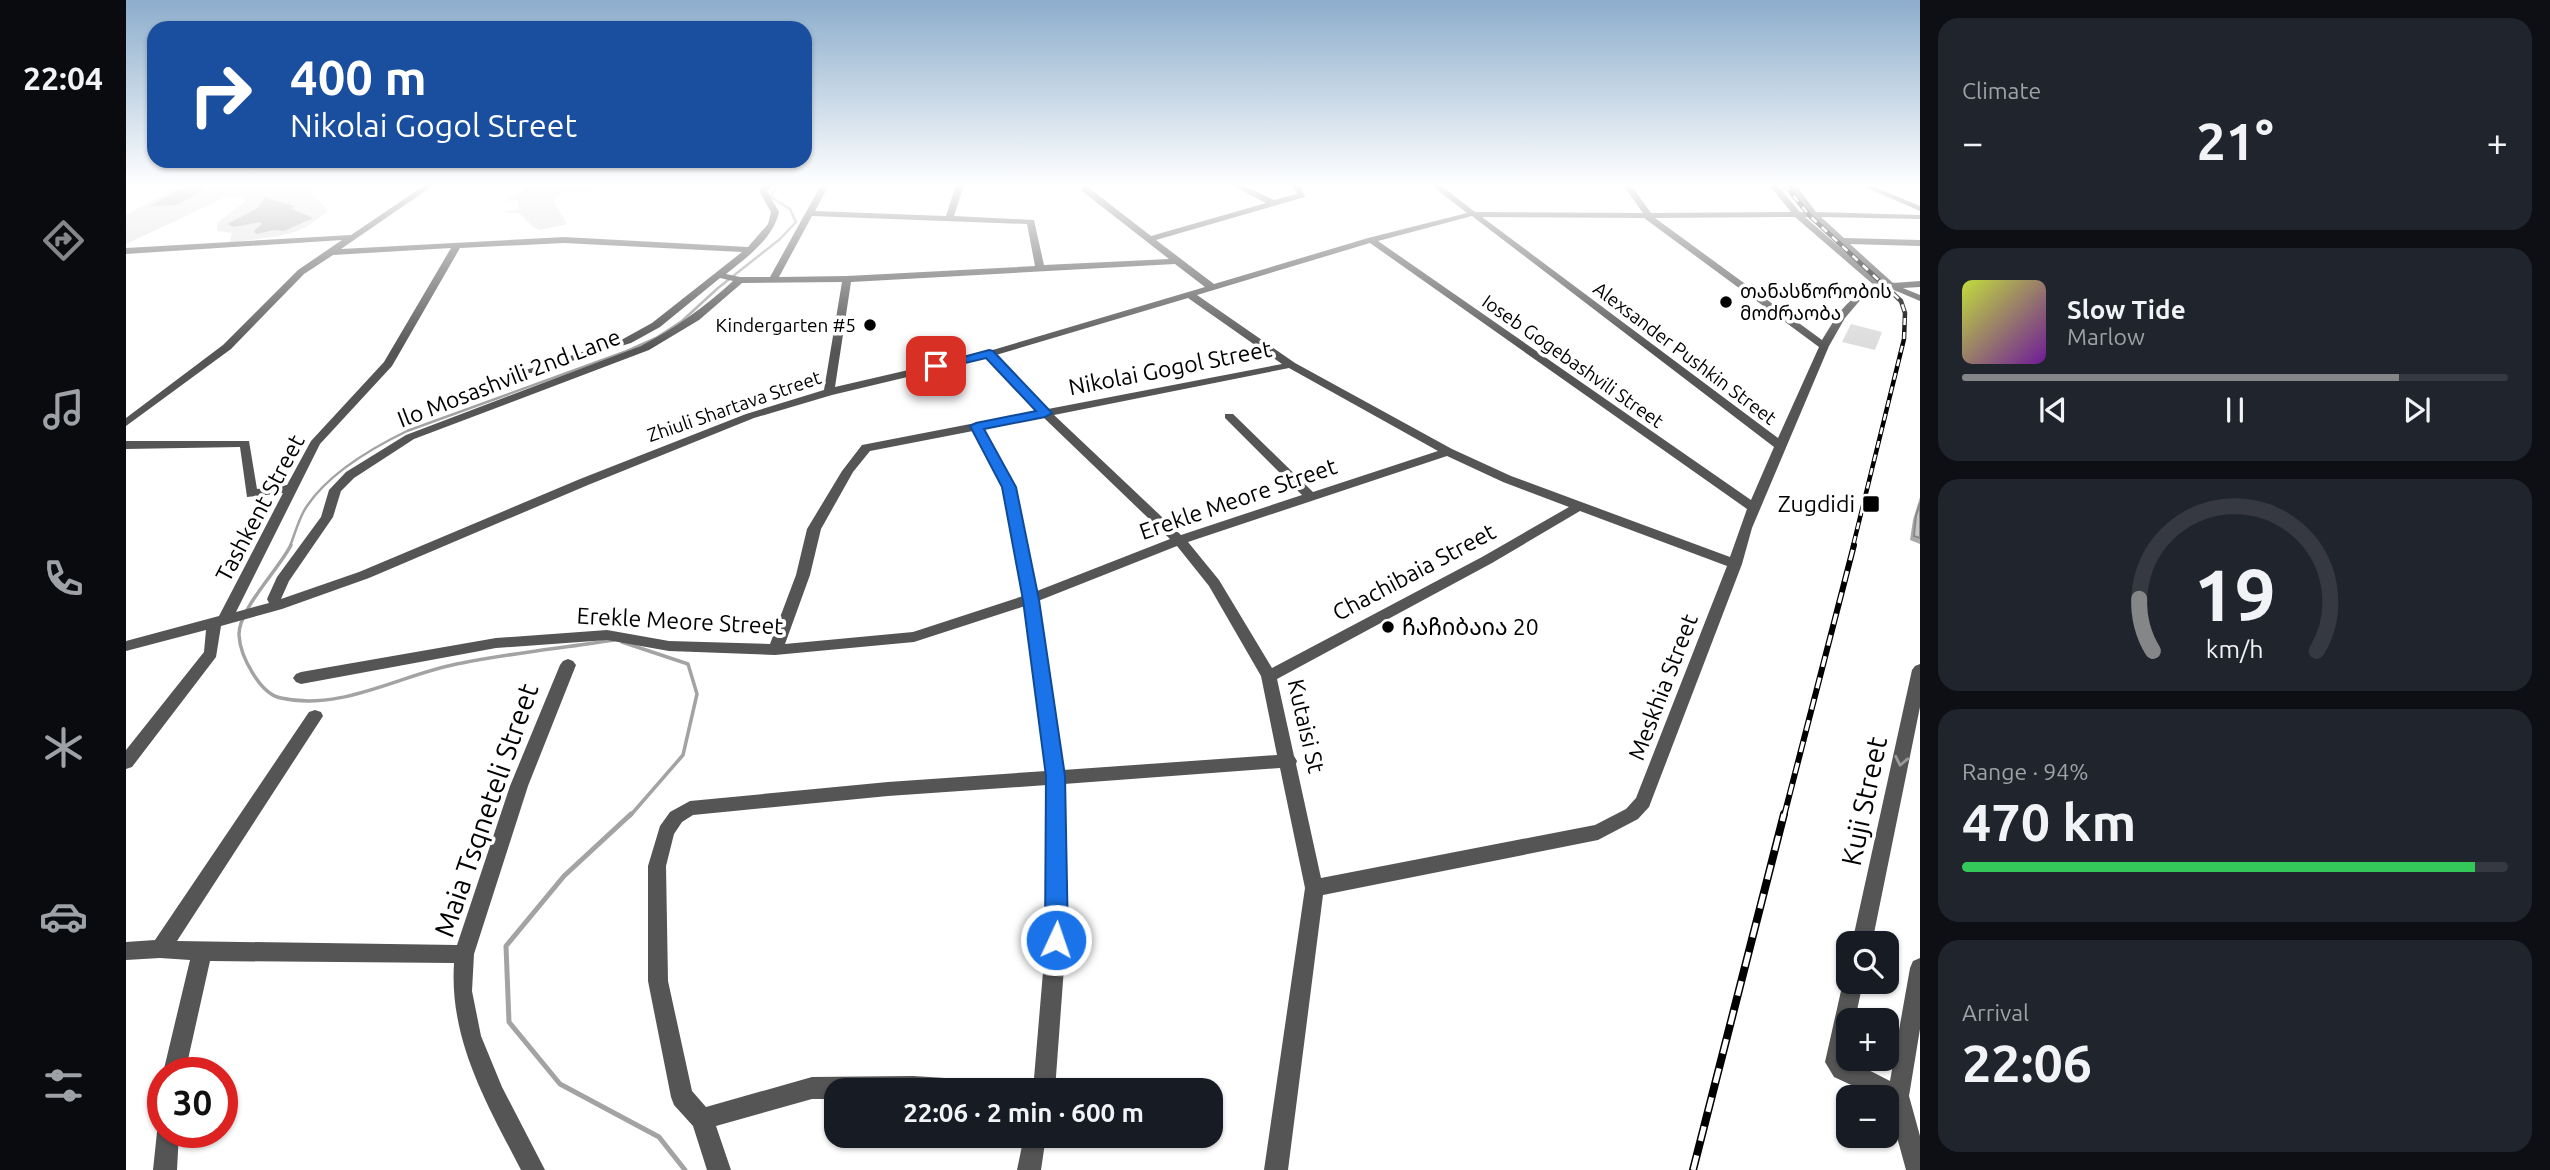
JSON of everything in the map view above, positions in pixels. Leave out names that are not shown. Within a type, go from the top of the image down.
[{"type":"street","points":[[126,251],[313,240]]},
{"type":"street","points":[[126,424],[228,347],[301,272],[352,240]]},
{"type":"street","points":[[332,252],[564,240],[750,250]]},
{"type":"street","points":[[528,371],[627,341],[656,325],[750,250],[759,240]]},
{"type":"street","points":[[773,280],[796,240]]},
{"type":"street","points":[[1035,240],[1040,267]]},
{"type":"street","points":[[1150,240],[1213,288]]},
{"type":"street","name":"Zhiuli Shartava Street","points":[[219,622],[277,606],[364,575],[584,482],[750,416],[830,392],[989,354],[1371,240]]},
{"type":"street","name":"Ioseb Gogebashvili Street","points":[[1371,240],[1755,509]]},
{"type":"street","name":"Alexsander Pushkin Street","points":[[1505,240],[1781,446]]},
{"type":"street","points":[[1678,240],[1824,346]]},
{"type":"street","points":[[1829,240],[1888,287],[1920,298]]},
{"type":"street","points":[[1844,241],[1891,282],[1888,287]]},
{"type":"street","points":[[1844,241],[1920,243]]},
{"type":"street","name":"Tashkent Street","points":[[126,762],[211,653],[219,622],[314,443],[388,364],[456,247]]},
{"type":"street","points":[[719,275],[739,280],[847,279],[1175,261]]},
{"type":"street","points":[[830,392],[847,279]]},
{"type":"street","name":"Ilo Mosashvili 2nd Lane","points":[[277,606],[274,599],[282,580],[327,517],[335,490],[350,475],[410,437],[664,339],[696,320],[739,280]]},
{"type":"street","points":[[1888,287],[1920,284]]},
{"type":"street","name":"Meskhia Street","points":[[1314,887],[1598,832],[1632,814],[1643,802],[1735,564],[1745,528],[1824,346],[1841,317],[1859,296],[1888,287]]},
{"type":"street","points":[[1191,295],[1291,365],[1448,452],[1507,479],[1735,564]]},
{"type":"street","name":"Kutaisi St","points":[[989,354],[1045,413],[1179,540],[1214,583],[1269,676],[1314,887],[1276,1170]]},
{"type":"street","name":"Nikolai Gogol Street","points":[[775,650],[803,576],[814,528],[862,451],[872,446],[1291,365]]},
{"type":"street","points":[[1229,416],[1311,497]]},
{"type":"street","points":[[976,426],[1009,487],[1031,600],[1055,776],[1058,913],[1045,1078]]},
{"type":"street","points":[[126,446],[245,443],[251,494],[291,488]]},
{"type":"street","name":"Erekle Meore Street","points":[[301,678],[496,643],[607,635],[669,646],[775,650],[914,637],[1031,600],[1179,540],[1448,452]]},
{"type":"street","name":"Chachibaia Street","points":[[1269,676],[1487,560],[1580,506]]},
{"type":"street","points":[[126,646],[219,622]]},
{"type":"street","name":"Maia Tsqneteli Street","points":[[533,1170],[494,1095],[470,1037],[462,991],[464,954],[519,786],[568,665]]},
{"type":"street","name":"Kuji Street","points":[[1864,931],[1917,706],[1920,670]]},
{"type":"street","points":[[160,949],[315,716]]},
{"type":"street","points":[[719,1170],[702,1119],[682,1097],[658,981],[657,866],[666,831],[676,817],[690,808],[888,789],[1289,761]]},
{"type":"street","points":[[126,951],[160,949],[202,952],[464,954]]},
{"type":"street","points":[[178,1057],[202,952]]},
{"type":"street","points":[[1899,1090],[1920,968]]},
{"type":"street","points":[[1850,994],[1836,1062],[1842,1069],[1875,1085]]},
{"type":"street","points":[[702,1119],[812,1088],[824,1088]]},
{"type":"street","points":[[1899,1100],[1918,1170]]},
{"type":"street","points":[[164,1170],[166,1148]]},
{"type":"street","points":[[1029,1170],[1033,1148]]},
{"type":"shaded area","points":[[230,240],[252,240],[243,241],[229,245]]},
{"type":"shaded area","points":[[1851,324],[1882,332],[1875,350],[1842,342]]},
{"type":"building","points":[[1920,503],[1920,538],[1914,536]]},
{"type":"waterway","points":[[290,546],[307,506],[327,483],[352,462],[407,431],[656,338],[682,321],[718,288],[779,240]]},
{"type":"waterway","points":[[291,545],[245,614],[239,635],[243,653],[253,673],[266,689],[281,698],[304,701],[350,696],[462,663],[614,640]]},
{"type":"waterway","points":[[622,642],[688,664],[697,694],[683,755],[630,816]]},
{"type":"waterway","points":[[631,814],[564,876],[506,946],[509,1022],[560,1084],[659,1137],[685,1170]]},
{"type":"tunnel","points":[[1877,284],[1890,285],[1899,290],[1893,292],[1879,288],[1877,284]]},
{"type":"railway","points":[[1835,240],[1901,301],[1905,313],[1904,339],[1853,546]]},
{"type":"railway","points":[[1784,816],[1854,545]]},
{"type":"railway","points":[[1693,1170],[1784,814]]},
{"type":"place","name":"თანასწორობის მოძრაობა","points":[[1726,302]]},
{"type":"place","name":"Kindergarten #5","points":[[870,325]]},
{"type":"place","name":"Zugdidi","points":[[1871,504]]},
{"type":"place","name":"ჩაჩიბაია 20","points":[[1388,627]]},
{"type":"route","points":[[936,366],[989,354],[1045,413],[976,426],[1009,487],[1031,600],[1055,776],[1058,913],[1056,940]]}]
